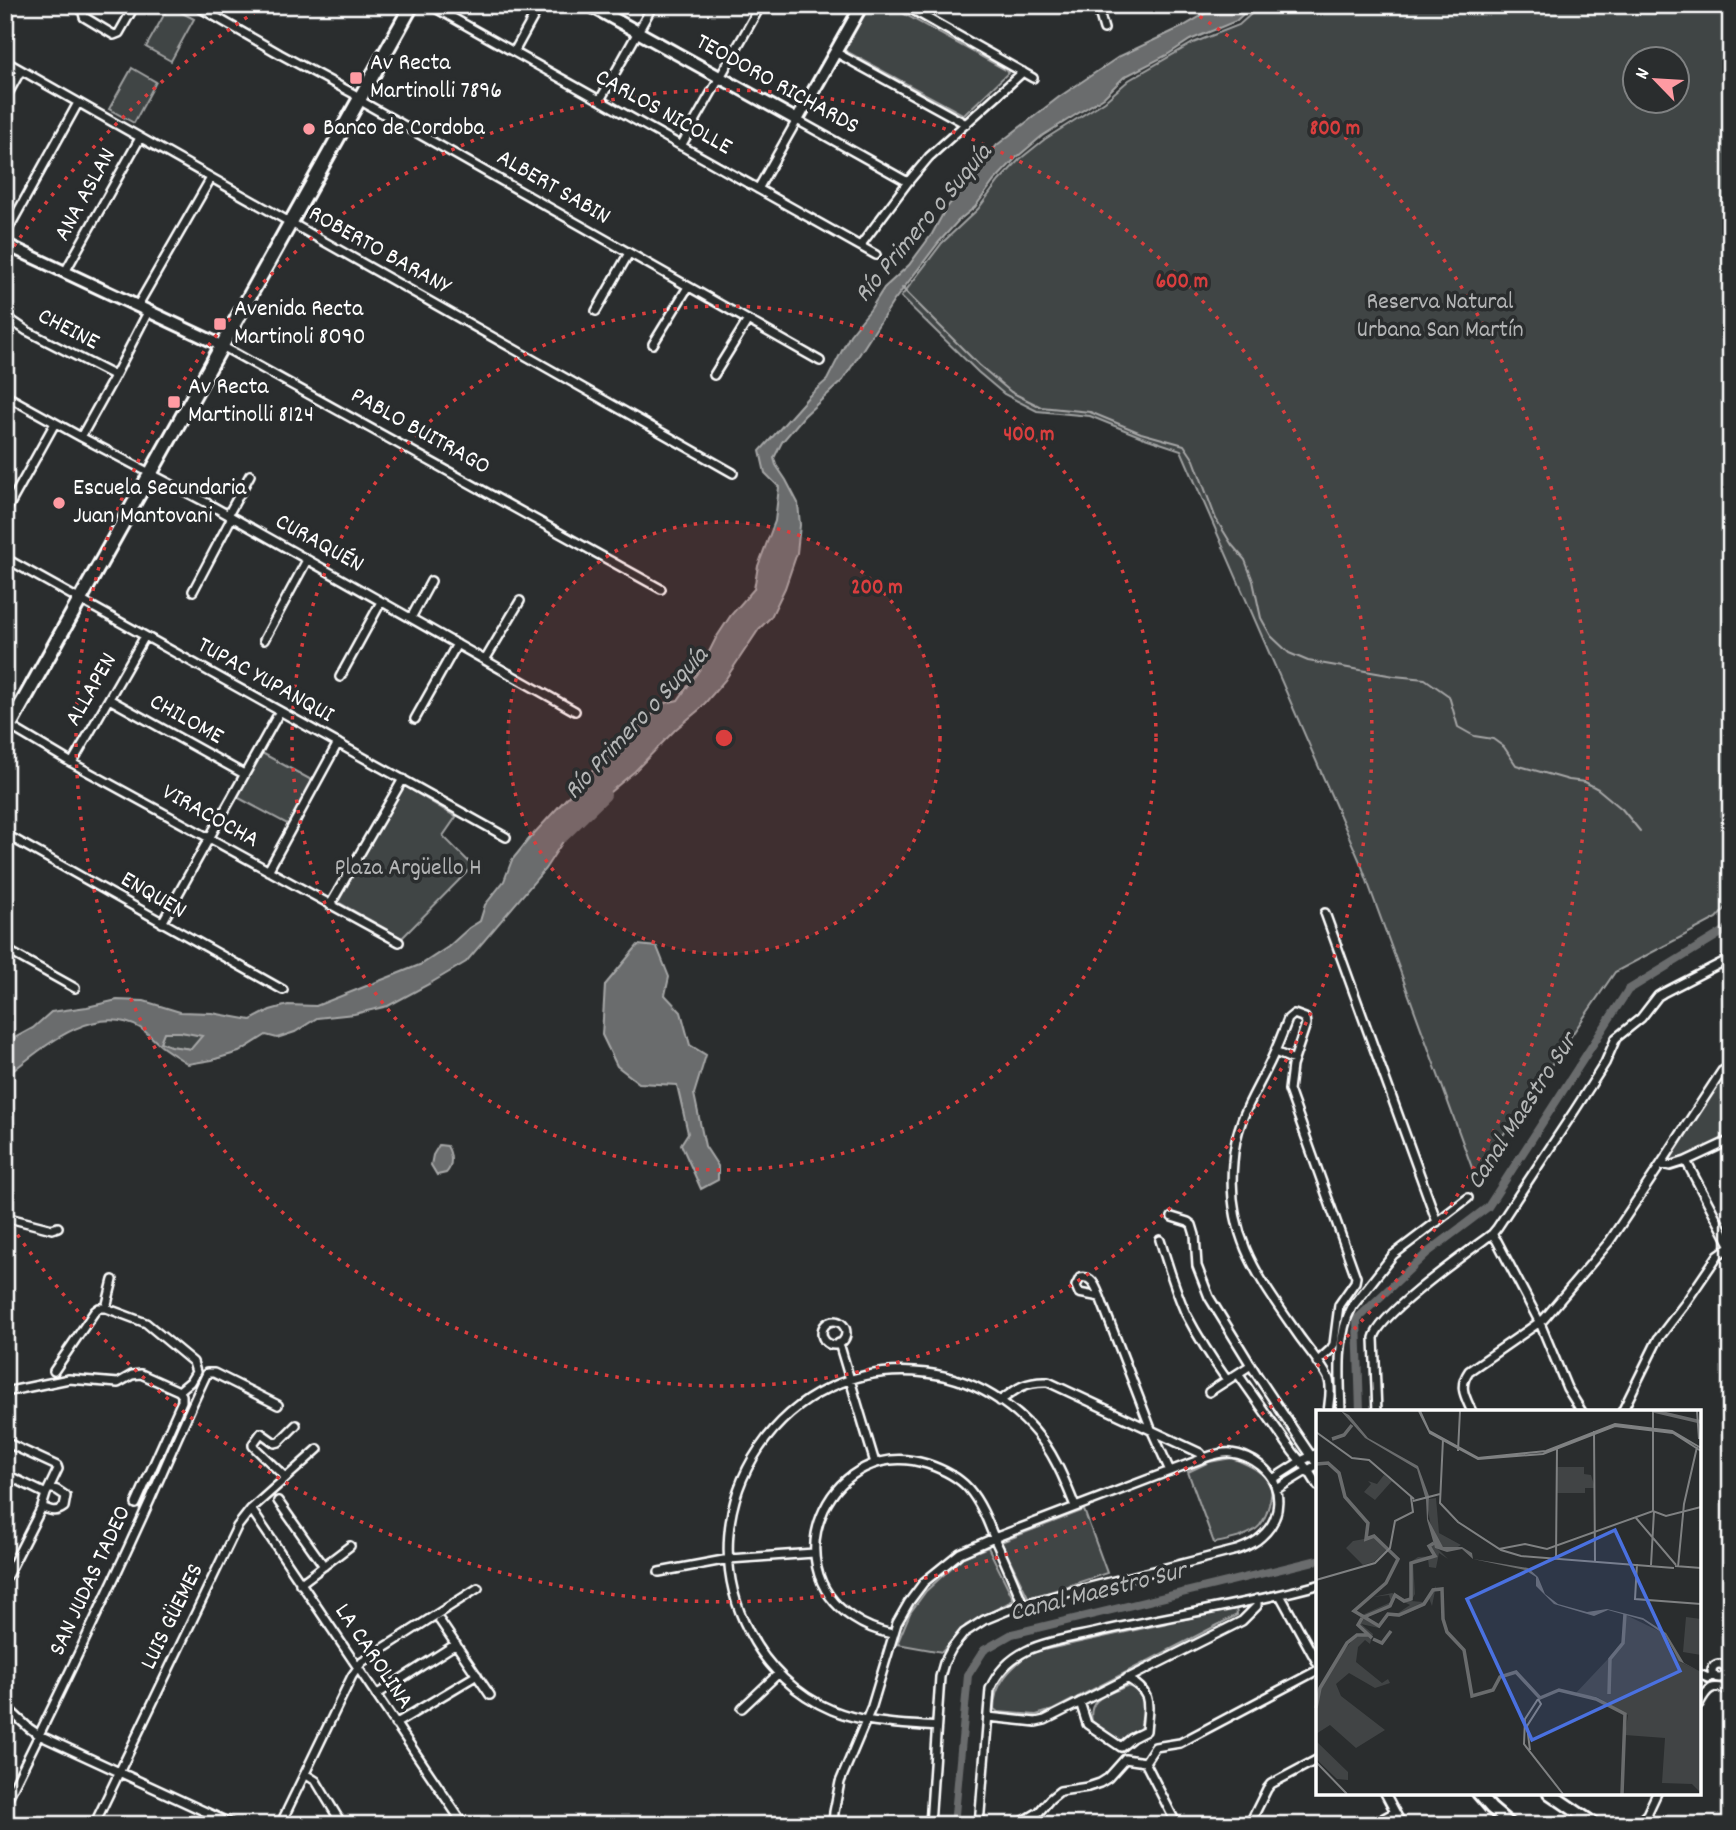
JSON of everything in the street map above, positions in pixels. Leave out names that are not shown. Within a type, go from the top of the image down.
[{"type":"main road","points":[[6,725],[356,97],[403,5]]},
{"type":"main road","points":[[356,97],[412,5]]},
{"type":"main road","name":"TEODORO RICHARDS","points":[[589,5],[797,120]]},
{"type":"main road","points":[[797,120],[862,5]]},
{"type":"main road","name":"PABLO BUITRAGO","points":[[5,244],[144,307],[217,344]]},
{"type":"main road","points":[[1480,1795],[1511,1825]]},
{"type":"main road","points":[[1552,1795],[1596,1825]]},
{"type":"street","points":[[88,5],[83,13],[84,17],[114,35],[119,33],[135,5]]},
{"type":"street","name":"ALBERT SABIN","points":[[195,5],[209,8],[279,54],[820,361]]},
{"type":"street","name":"CARLOS NICOLLE","points":[[430,5],[876,255]]},
{"type":"street","points":[[514,52],[540,5]]},
{"type":"street","points":[[600,100],[653,5]]},
{"type":"street","points":[[681,146],[761,5]]},
{"type":"street","points":[[904,5],[1033,78]]},
{"type":"street","points":[[1097,5],[1104,29]]},
{"type":"street","points":[[835,52],[966,124]]},
{"type":"street","name":"ROBERTO BARANY","points":[[5,61],[733,473]]},
{"type":"street","points":[[5,99],[21,70]]},
{"type":"street","points":[[859,246],[929,157],[1023,72]]},
{"type":"street","points":[[5,235],[78,103]]},
{"type":"street","points":[[758,189],[797,120]]},
{"type":"street","name":"TEODORO RICHARDS","points":[[797,120],[908,181]]},
{"type":"street","name":"ANA ASLAN","points":[[65,272],[140,138]]},
{"type":"street","points":[[81,437],[115,376],[144,307],[211,177]]},
{"type":"street","points":[[596,311],[629,253]]},
{"type":"street","points":[[653,344],[688,287]]},
{"type":"street","name":"CHEINE","points":[[5,317],[115,376]]},
{"type":"street","points":[[714,375],[748,320]]},
{"type":"street","name":"PABLO BUITRAGO","points":[[217,344],[661,589]]},
{"type":"street","name":"CURAQUÉN","points":[[5,395],[230,516],[575,711]]},
{"type":"street","points":[[5,513],[55,423]]},
{"type":"street","points":[[193,592],[250,475]]},
{"type":"street","name":"TUPAC YUPANQUI","points":[[5,558],[506,837]]},
{"type":"street","points":[[264,639],[307,560]]},
{"type":"street","points":[[411,618],[431,581]]},
{"type":"street","points":[[485,660],[520,601]]},
{"type":"street","points":[[340,677],[381,602]]},
{"type":"street","name":"ALLAPEN","points":[[72,763],[145,636]]},
{"type":"street","points":[[415,719],[457,644]]},
{"type":"street","name":"CHILOME","points":[[109,699],[244,774]]},
{"type":"street","points":[[162,923],[280,711]]},
{"type":"street","name":"VIRACOCHA","points":[[6,725],[399,942]]},
{"type":"street","points":[[268,871],[338,743]]},
{"type":"street","points":[[330,905],[402,779]]},
{"type":"street","name":"ENQUEN","points":[[5,834],[283,990]]},
{"type":"street","points":[[1325,913],[1437,1222]]},
{"type":"street","points":[[5,949],[75,988]]},
{"type":"street","points":[[1377,1410],[1374,1338],[1378,1328],[1403,1303],[1492,1234],[1576,1110],[1605,1063],[1616,1038],[1641,1018],[1658,996],[1731,958]]},
{"type":"street","points":[[1317,1362],[1334,1344],[1339,1305],[1356,1277],[1292,1100],[1289,1084],[1306,1024],[1305,1018],[1294,1014],[1289,1019],[1252,1094],[1238,1130],[1233,1162],[1234,1214],[1255,1271],[1329,1381],[1328,1410]]},
{"type":"street","points":[[1275,1052],[1294,1060]]},
{"type":"street","points":[[1471,1410],[1462,1386],[1469,1371],[1540,1322],[1609,1242],[1722,1072],[1731,1066]]},
{"type":"street","points":[[1661,1164],[1670,1166],[1686,1161],[1731,1140]]},
{"type":"street","points":[[1623,1410],[1658,1339],[1718,1255],[1731,1246],[1686,1161]]},
{"type":"street","points":[[1340,1410],[1340,1356],[1348,1315],[1360,1295],[1393,1255],[1468,1198]]},
{"type":"street","points":[[5,1217],[52,1229],[58,1227]]},
{"type":"street","points":[[1172,1217],[1192,1225],[1197,1266],[1209,1297],[1251,1365],[1315,1455],[1273,1479]]},
{"type":"street","points":[[1492,1234],[1540,1322],[1567,1388],[1581,1410]]},
{"type":"street","points":[[1160,1240],[1172,1280],[1186,1312],[1204,1346],[1227,1380]]},
{"type":"street","points":[[106,1308],[113,1280]]},
{"type":"street","points":[[1100,1297],[1170,1471]]},
{"type":"street","points":[[54,1371],[95,1311],[106,1308],[146,1323],[193,1362],[195,1375],[179,1391]]},
{"type":"street","points":[[839,1343],[875,1463]]},
{"type":"street","points":[[1209,1392],[1251,1365]]},
{"type":"street","points":[[936,1727],[866,1721],[845,1715],[819,1703],[778,1674],[761,1654],[739,1611],[731,1586],[729,1559],[730,1522],[735,1502],[747,1468],[756,1452],[779,1424],[805,1401],[826,1389],[849,1380],[895,1370],[936,1374],[965,1383],[1000,1401],[1021,1418],[1044,1443],[1076,1506]]},
{"type":"street","name":"SAN JUDAS TADEO","points":[[5,1804],[207,1373],[214,1373],[278,1405]]},
{"type":"street","points":[[5,1392],[69,1379],[118,1383],[136,1374],[179,1391],[182,1401],[136,1504]]},
{"type":"street","points":[[1238,1374],[1316,1483]]},
{"type":"street","points":[[1000,1401],[1030,1382],[1048,1382],[1151,1429],[1200,1453],[1204,1458]]},
{"type":"street","points":[[285,1478],[253,1444],[261,1433],[275,1443],[279,1442],[296,1425]]},
{"type":"street","points":[[5,1442],[57,1466],[42,1507],[5,1580]]},
{"type":"street","name":"LUIS GÜEMES","points":[[94,1825],[237,1527],[251,1509],[318,1449]]},
{"type":"street","points":[[834,1825],[839,1782],[866,1721],[892,1634],[902,1612],[924,1582],[960,1553],[1204,1458],[1224,1453],[1241,1455],[1258,1463],[1273,1479],[1279,1499],[1275,1518],[1262,1537],[1245,1548],[1023,1604],[976,1624],[964,1633],[944,1663],[940,1678],[930,1825]]},
{"type":"street","points":[[892,1634],[865,1625],[843,1611],[821,1579],[814,1553],[817,1531],[827,1500],[849,1478],[875,1463],[905,1459],[919,1461],[957,1477],[978,1501],[1023,1604]]},
{"type":"street","points":[[1277,1489],[1316,1466]]},
{"type":"street","points":[[5,1474],[47,1491],[57,1490],[66,1496],[64,1507],[58,1512],[42,1507]]},
{"type":"street","points":[[278,1501],[324,1566]]},
{"type":"street","name":"LA CAROLINA","points":[[251,1509],[464,1825]]},
{"type":"street","points":[[300,1584],[350,1546]]},
{"type":"street","points":[[660,1572],[729,1559],[814,1553]]},
{"type":"street","points":[[979,1825],[989,1696],[993,1681],[1004,1667],[1026,1651],[1151,1620],[1316,1586]]},
{"type":"street","points":[[280,1825],[362,1662],[478,1588]]},
{"type":"street","points":[[1280,1595],[1316,1660]]},
{"type":"street","points":[[988,1717],[1040,1722],[1242,1620],[1257,1606],[1257,1599]]},
{"type":"street","points":[[440,1621],[490,1695]]},
{"type":"street","points":[[376,1695],[456,1644]]},
{"type":"street","points":[[1145,1762],[1155,1747],[1180,1743],[1316,1671]]},
{"type":"street","points":[[741,1708],[778,1674]]},
{"type":"street","points":[[395,1724],[477,1675]]},
{"type":"street","points":[[1701,1675],[1708,1678],[1714,1675]]},
{"type":"street","points":[[1127,1678],[1144,1690],[1148,1709],[1146,1731],[1155,1747]]},
{"type":"street","points":[[1701,1701],[1715,1687],[1727,1690]]},
{"type":"street","points":[[1080,1702],[1087,1724],[1121,1748],[1125,1759]]},
{"type":"street","points":[[5,1706],[39,1735],[234,1825]]},
{"type":"street","points":[[1121,1748],[1146,1731]]},
{"type":"street","points":[[1125,1759],[1145,1762]]},
{"type":"street","points":[[1017,1825],[1039,1812],[1060,1791],[1100,1783],[1125,1759]]},
{"type":"street","points":[[1249,1825],[1271,1784],[1316,1760]]},
{"type":"street","points":[[1145,1762],[1177,1825]]},
{"type":"street","points":[[305,1774],[316,1781],[340,1821]]},
{"type":"street","points":[[1386,1795],[1402,1825]]},
{"type":"street","points":[[1636,1825],[1648,1812],[1656,1795]]},
{"type":"street","points":[[1371,1825],[1395,1812]]},
{"type":"street","points":[[1647,1825],[1648,1812]]},
{"type":"green space","points":[[866,5],[888,5],[1009,72],[964,115],[842,49]]},
{"type":"green space","name":"Reserva Natural Urbana San Martín","points":[[1261,5],[1731,5],[1731,902],[1717,918],[1615,972],[1475,1176],[1361,864],[1181,450],[1090,416],[1037,411],[1004,394],[901,297],[942,243],[978,209],[1020,159],[1045,139],[1105,101],[1129,80],[1193,43],[1239,25]]},
{"type":"green space","points":[[169,6],[194,19],[171,61],[146,47]]},
{"type":"green space","points":[[132,68],[156,82],[134,123],[109,109]]},
{"type":"green space","points":[[262,753],[315,782],[291,826],[237,797]]},
{"type":"green space","name":"Plaza Argüello H","points":[[403,785],[456,817],[443,836],[473,866],[402,938],[338,902]]},
{"type":"green space","points":[[164,1032],[203,1035],[192,1049],[160,1042]]},
{"type":"green space","points":[[1731,1073],[1731,1136],[1674,1161],[1670,1160],[1719,1083]]},
{"type":"green space","points":[[1232,1458],[1265,1477],[1272,1492],[1264,1518],[1256,1529],[1230,1540],[1214,1543],[1188,1472],[1209,1462]]},
{"type":"green space","points":[[1084,1510],[1107,1573],[1029,1599],[1001,1542]]},
{"type":"green space","points":[[988,1547],[1014,1600],[966,1625],[942,1652],[897,1644],[910,1613],[926,1591],[963,1557]]},
{"type":"green space","points":[[1236,1608],[1237,1615],[1053,1710],[1036,1715],[998,1712],[994,1709],[1000,1684],[1010,1670],[1030,1653]]},
{"type":"green space","points":[[1126,1686],[1134,1688],[1142,1697],[1142,1717],[1140,1732],[1119,1742],[1092,1721],[1091,1713],[1100,1698]]},
{"type":"shaded area","points":[[1220,5],[1253,5],[1236,21],[1190,40],[1124,77],[1104,97],[1042,136],[1016,158],[994,181],[975,207],[939,242],[893,302],[843,380],[804,416],[782,442],[774,458],[798,503],[800,525],[797,553],[771,617],[759,629],[725,680],[700,709],[635,771],[577,820],[545,869],[466,962],[388,1006],[354,1014],[317,1018],[295,1032],[277,1038],[266,1035],[239,1052],[212,1060],[188,1064],[140,1028],[122,1021],[104,1020],[68,1032],[5,1077],[5,1043],[33,1028],[51,1012],[117,1000],[144,1001],[180,1012],[212,1013],[251,1020],[270,1010],[288,1005],[316,1006],[422,964],[480,921],[485,905],[504,881],[512,860],[529,839],[596,766],[620,748],[636,728],[648,723],[657,705],[678,700],[702,666],[731,615],[754,589],[758,566],[775,521],[779,487],[765,473],[760,451],[809,396],[827,380],[850,335],[884,288],[909,265],[932,234],[945,210],[997,145],[1059,97],[1120,56],[1182,27]],"holes":[[[164,1032],[202,1036],[191,1049],[160,1042]]]},
{"type":"shaded area","points":[[638,945],[657,947],[669,977],[665,995],[681,1012],[690,1045],[706,1055],[694,1094],[705,1146],[718,1166],[718,1180],[701,1189],[681,1144],[688,1133],[677,1085],[639,1083],[617,1066],[602,1035],[605,985]]},
{"type":"shaded area","points":[[439,1145],[447,1146],[451,1160],[446,1173],[437,1175],[431,1165]]},
{"type":"waterway","points":[[902,288],[979,365],[1011,392],[1041,407],[1090,412],[1141,433],[1184,445],[1194,460],[1216,519],[1245,560],[1253,581],[1261,618],[1271,636],[1289,653],[1308,661],[1425,679],[1449,696],[1458,727],[1474,736],[1493,739],[1504,747],[1516,765],[1585,782],[1598,789],[1622,809],[1640,831]]},
{"type":"waterway","name":"Río Primero o Suquía","points":[[563,836],[605,795]]},
{"type":"waterway","name":"Canal Maestro Sur","points":[[1360,1410],[1357,1319],[1427,1253],[1488,1207],[1628,990],[1731,927]]},
{"type":"waterway","name":"Canal Maestro Sur","points":[[954,1825],[968,1675],[984,1650],[1012,1634],[1316,1560]]},
{"type":"place","name":"Av Recta Martinolli 7896","points":[[356,78]]},
{"type":"place","name":"Banco de Cordoba","points":[[309,129]]},
{"type":"place","name":"Avenida Recta Martinoli 8090","points":[[220,324]]},
{"type":"place","name":"Av Recta Martinolli 8124","points":[[174,402]]},
{"type":"place","name":"Escuela Secundaria Juan Mantovani","points":[[59,503]]}]
